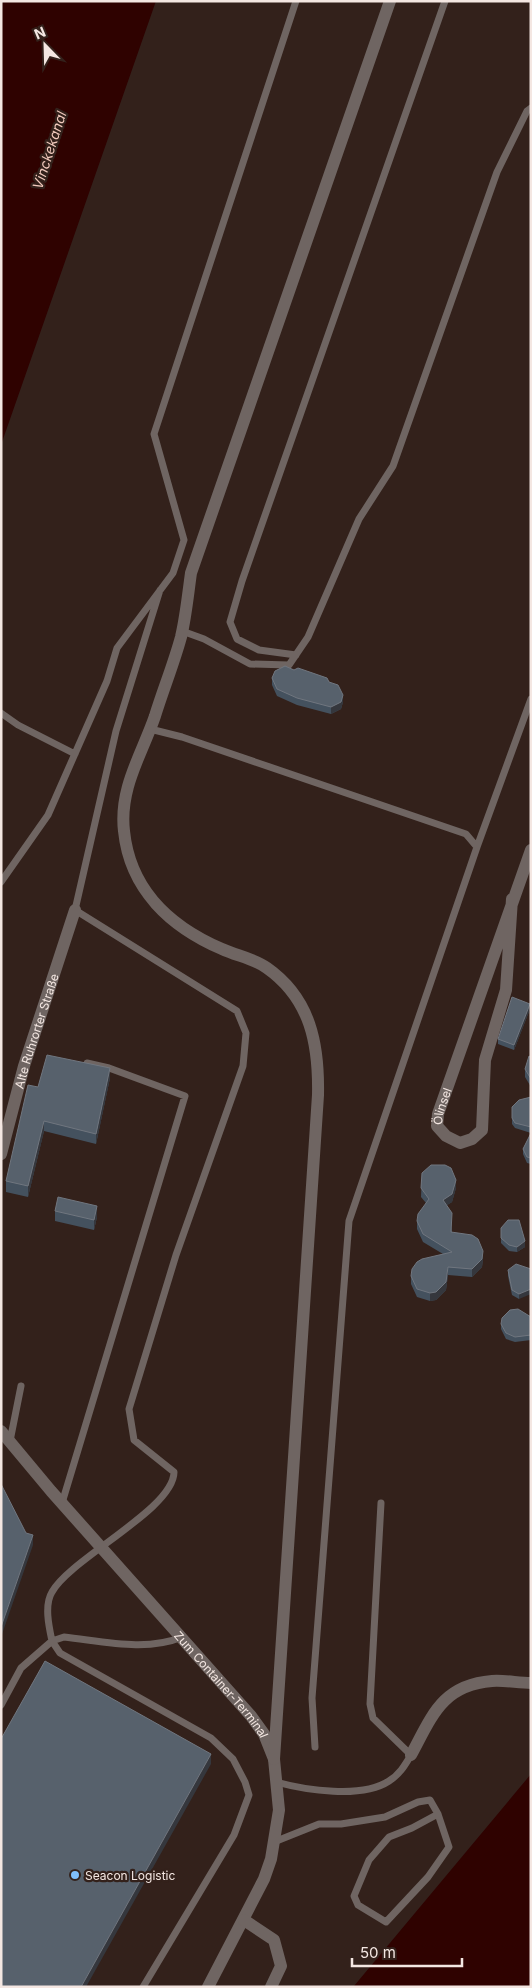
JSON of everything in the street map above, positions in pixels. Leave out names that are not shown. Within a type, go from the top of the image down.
[{"type":"street","points":[[274,1759],[318,1095],[317,1049],[301,1005],[286,985],[257,962],[226,951],[190,934],[163,911],[140,880],[126,846],[124,798],[128,780],[150,729],[182,631],[191,573],[390,1]]},
{"type":"street","name":"Ölinsel","points":[[512,899],[506,990],[485,1060],[482,1130],[472,1139],[460,1143],[446,1136],[437,1126],[438,1114],[512,899],[531,850]]},
{"type":"street","name":"Alte Ruhrorter Straße","points":[[1,1154],[24,1066],[76,910]]},
{"type":"street","name":"Zum Container-Terminal","points":[[5,1436],[251,1716],[264,1734],[274,1759],[279,1810],[274,1842],[264,1879],[208,1987]]},
{"type":"street","points":[[411,1755],[434,1711],[457,1690],[492,1681],[531,1683]]},
{"type":"street","points":[[244,1920],[274,1940],[281,1966],[271,1987]]},
{"type":"lane","points":[[1,882],[48,815],[107,681],[116,648],[173,573],[184,540],[154,434],[296,1]]},
{"type":"lane","points":[[296,655],[258,650],[237,639],[230,622],[242,582],[445,1]]},
{"type":"lane","points":[[182,631],[204,639],[250,664],[289,665],[296,655],[308,637],[359,518],[393,466],[497,172],[527,111],[531,108]]},
{"type":"lane","points":[[143,1987],[234,1835],[249,1795],[245,1782],[233,1759],[211,1738],[60,1654],[52,1641],[48,1624],[52,1592],[76,1568],[103,1548],[163,1496],[174,1479],[174,1472],[134,1440],[129,1409],[176,1255],[243,1066],[246,1033],[237,1011],[76,910],[116,731],[160,590]]},
{"type":"lane","points":[[315,1747],[312,1698],[348,1221],[477,847],[531,699]]},
{"type":"lane","points":[[1,713],[18,725],[75,754]]},
{"type":"lane","points":[[150,729],[188,739],[466,834],[477,847]]},
{"type":"lane","points":[[62,1503],[185,1096],[176,1091],[109,1068],[87,1063]]},
{"type":"lane","points":[[5,1436],[20,1386]]},
{"type":"lane","points":[[276,1782],[300,1788],[344,1790],[369,1788],[388,1782],[402,1771],[411,1755],[373,1718],[370,1704],[382,1504]]},
{"type":"lane","points":[[1,1705],[21,1668],[52,1641],[64,1637],[148,1645],[167,1643],[182,1637]]},
{"type":"lane","points":[[274,1842],[319,1824],[341,1824],[384,1817],[418,1802],[430,1800],[438,1814],[449,1847],[428,1877],[386,1922],[358,1905],[354,1896],[369,1860],[389,1837],[412,1828],[438,1814]]},
{"type":"water","name":"Vinckekanal","points":[[3,1],[156,1],[1,445],[1,7]]},
{"type":"water","points":[[531,1774],[531,1987],[353,1987],[354,1986]]},
{"type":"building","points":[[285,666],[294,670],[298,668],[327,678],[329,682],[338,685],[343,695],[341,702],[331,707],[297,698],[277,689],[272,678],[275,671]]},
{"type":"building","points":[[512,997],[530,1004],[514,1045],[498,1039]]},
{"type":"building","points":[[47,1055],[110,1068],[96,1134],[44,1121],[28,1186],[6,1181],[28,1085],[38,1087]]},
{"type":"building","points":[[529,1056],[531,1057],[531,1079],[525,1069]]},
{"type":"building","points":[[531,1097],[531,1127],[515,1123],[512,1118],[512,1107],[519,1100]]},
{"type":"building","points":[[531,1133],[531,1158],[527,1157],[523,1149]]},
{"type":"building","points":[[431,1165],[445,1165],[451,1168],[456,1180],[452,1194],[443,1200],[452,1213],[451,1232],[472,1235],[478,1239],[483,1251],[482,1259],[472,1269],[448,1267],[446,1282],[436,1292],[430,1293],[417,1289],[411,1276],[412,1269],[422,1259],[452,1252],[423,1234],[417,1221],[418,1214],[429,1199],[421,1188],[422,1173]]},
{"type":"building","points":[[58,1197],[97,1206],[94,1220],[55,1211]]},
{"type":"building","points":[[508,1220],[519,1220],[525,1241],[517,1247],[509,1245],[501,1238],[501,1228]]},
{"type":"building","points":[[516,1264],[531,1269],[531,1289],[519,1294],[512,1290],[508,1270]]},
{"type":"building","points":[[518,1309],[531,1317],[531,1335],[515,1337],[506,1333],[501,1324],[502,1318],[510,1310]]},
{"type":"building","points":[[1,1484],[26,1533],[33,1535],[1,1627]]},
{"type":"building","name":"Seacon Logistic","points":[[45,1661],[211,1754],[81,1987],[1,1987],[1,1739]]},
{"type":"place","name":"Seacon Logistic","points":[[75,1875]]}]
